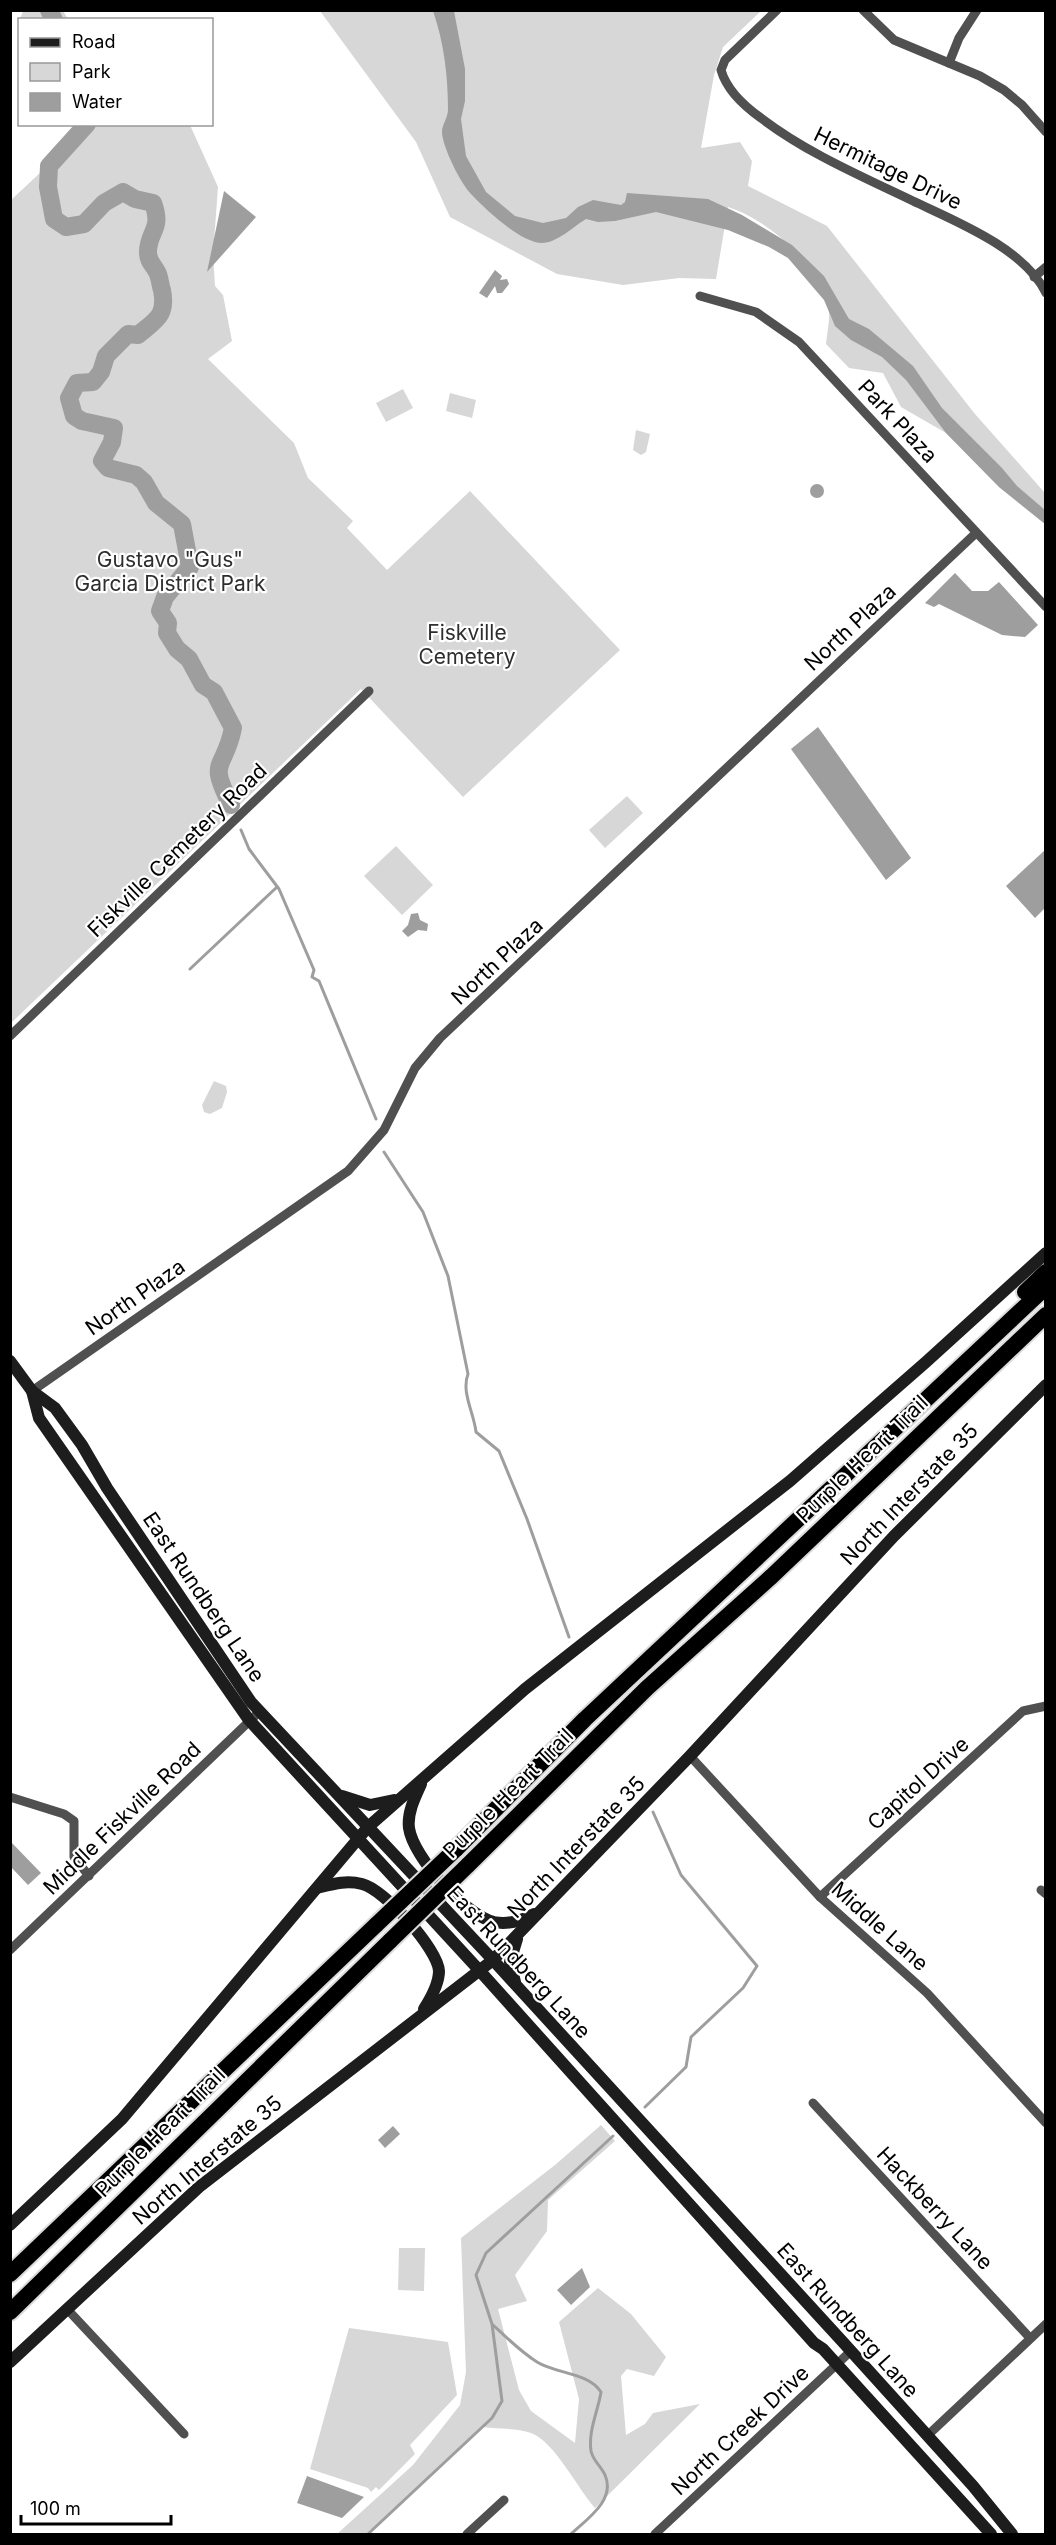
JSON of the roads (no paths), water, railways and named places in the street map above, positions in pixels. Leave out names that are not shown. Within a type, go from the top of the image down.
[{"type":"highway","points":[[946,1379],[984,1331],[1046,1272]]},
{"type":"highway","name":"Purple Heart Trail","points":[[10,2274],[455,1850],[585,1719],[1046,1287]]},
{"type":"highway","name":"Purple Heart Trail","points":[[10,2312],[646,1688],[772,1576],[1046,1315]]},
{"type":"main road","points":[[10,2225],[122,2119],[368,1827],[525,1689],[790,1481],[1046,1253]]},
{"type":"main road","name":"East Rundberg Lane","points":[[10,1361],[32,1391],[55,1408],[82,1445],[107,1488],[254,1716],[339,1794],[851,2351],[1012,2535]]},
{"type":"main road","name":"North Interstate 35","points":[[10,2362],[199,2187],[492,1960],[690,1756],[894,1536],[1046,1385]]},
{"type":"main road","name":"East Rundberg Lane","points":[[32,1391],[39,1418],[254,1716],[357,1838],[991,2535]]},
{"type":"main road","points":[[423,1780],[410,1814],[412,1840],[419,1855],[464,1905],[479,1917],[502,1923],[517,1922],[543,1909]]},
{"type":"main road","points":[[339,1794],[370,1804],[387,1803],[401,1797]]},
{"type":"main road","points":[[316,1889],[348,1882],[364,1884],[375,1889],[386,1898],[433,1951],[439,1973],[422,2013]]},
{"type":"main road","points":[[516,1986],[510,1962],[520,1932]]},
{"type":"main road","points":[[591,2095],[603,2082]]},
{"type":"main road","points":[[739,2260],[755,2246]]},
{"type":"street","name":"Hermitage Drive","points":[[777,10],[732,52],[721,70],[729,89],[751,111],[782,135],[981,234],[1020,262],[1046,293]]},
{"type":"street","points":[[863,10],[894,40],[1005,90],[1023,105],[1046,132]]},
{"type":"street","points":[[949,63],[959,38],[977,10]]},
{"type":"street","points":[[1034,277],[1046,267]]},
{"type":"street","name":"Park Plaza","points":[[700,296],[756,312],[800,342],[1046,607]]},
{"type":"street","name":"North Plaza","points":[[32,1391],[348,1171],[384,1130],[415,1068],[440,1038],[976,533]]},
{"type":"street","name":"Fiskville Cemetery Road","points":[[10,1036],[369,691]]},
{"type":"street","name":"Capitol Drive","points":[[820,1897],[1023,1712],[1046,1706]]},
{"type":"street","name":"Middle Fiskville Road","points":[[10,1950],[254,1716]]},
{"type":"street","name":"Middle Lane","points":[[690,1756],[820,1897],[927,1993],[1046,2123]]},
{"type":"street","points":[[10,1797],[64,1814],[74,1821],[74,1857],[89,1876]]},
{"type":"street","name":"Hackberry Lane","points":[[813,2103],[1030,2338]]},
{"type":"street","points":[[67,2309],[184,2434]]},
{"type":"street","points":[[927,2436],[1046,2324]]},
{"type":"street","name":"North Creek Drive","points":[[655,2535],[851,2351]]},
{"type":"street","points":[[467,2535],[504,2500]]},
{"type":"water","points":[[433,11],[454,11],[465,69],[465,101],[461,119],[466,156],[486,192],[515,216],[543,223],[566,218],[578,207],[593,200],[621,205],[625,202],[627,193],[708,199],[742,215],[792,245],[824,276],[849,319],[869,329],[913,366],[942,408],[1017,486],[1045,510],[1045,524],[999,487],[946,433],[906,380],[882,357],[851,340],[835,326],[824,300],[788,258],[769,247],[728,230],[656,212],[615,221],[598,222],[586,219],[559,237],[542,243],[533,242],[524,237],[494,216],[462,182],[445,146],[442,132],[448,110],[446,72],[443,47]]},
{"type":"water","points":[[224,191],[256,217],[207,272]]},
{"type":"water","points":[[495,270],[502,276],[500,280],[507,279],[509,284],[502,293],[497,293],[495,286],[487,298],[479,293]]},
{"type":"water","points":[[814,484],[820,484],[824,491],[820,498],[814,498],[810,494],[810,488]]},
{"type":"water","points":[[955,573],[972,591],[988,591],[999,582],[1038,625],[1025,637],[1002,635],[939,604],[934,607],[925,603]]},
{"type":"water","points":[[818,727],[911,858],[886,880],[791,749]]},
{"type":"water","points":[[1045,850],[1045,908],[1035,918],[1006,886]]},
{"type":"water","points":[[418,913],[420,920],[428,924],[427,931],[418,930],[408,937],[402,931],[408,925],[411,914]]},
{"type":"water","points":[[10,1841],[41,1873],[28,1885],[11,1867]]},
{"type":"water","points":[[393,2126],[400,2134],[385,2148],[378,2140]]},
{"type":"water","points":[[582,2268],[590,2287],[571,2305],[557,2290]]},
{"type":"water","points":[[307,2476],[364,2497],[342,2518],[297,2503]]},
{"type":"waterway","points":[[49,10],[53,18]]},
{"type":"waterway","points":[[85,126],[49,166],[48,187],[54,219],[66,227],[84,224],[104,203],[123,192],[135,199],[153,203],[156,225],[148,255],[159,276],[163,306],[159,317],[150,325],[138,335],[128,334],[106,356],[101,372],[93,382],[77,383],[69,398],[74,416],[82,421],[114,428],[112,442],[102,461],[108,468],[136,475],[144,482],[156,503],[182,524],[190,567],[165,597],[160,611],[168,623],[167,633],[177,649],[189,659],[203,685],[214,692],[233,728],[219,772],[231,805]]},
{"type":"waterway","points":[[241,830],[249,849],[279,889],[314,970],[312,977],[319,981],[376,1119]]},
{"type":"waterway","points":[[190,969],[277,887]]},
{"type":"waterway","points":[[384,1152],[423,1212],[448,1276],[468,1374],[466,1388],[476,1432],[499,1451],[527,1519],[569,1637]]},
{"type":"waterway","points":[[645,2107],[686,2067],[691,2037],[743,1988],[757,1966],[681,1875],[653,1812]]},
{"type":"waterway","points":[[368,2534],[492,2418],[502,2401],[492,2324],[476,2275],[486,2253],[613,2136]]},
{"type":"waterway","points":[[493,2325],[537,2362],[580,2377],[595,2385],[601,2392],[590,2444],[593,2458],[605,2475],[607,2493],[592,2515],[571,2534]]},
{"type":"park label","name":"Gustavo \"Gus\" Garcia District Park","points":[[170,571]]},
{"type":"park label","name":"Fiskville Cemetery","points":[[467,644]]}]
